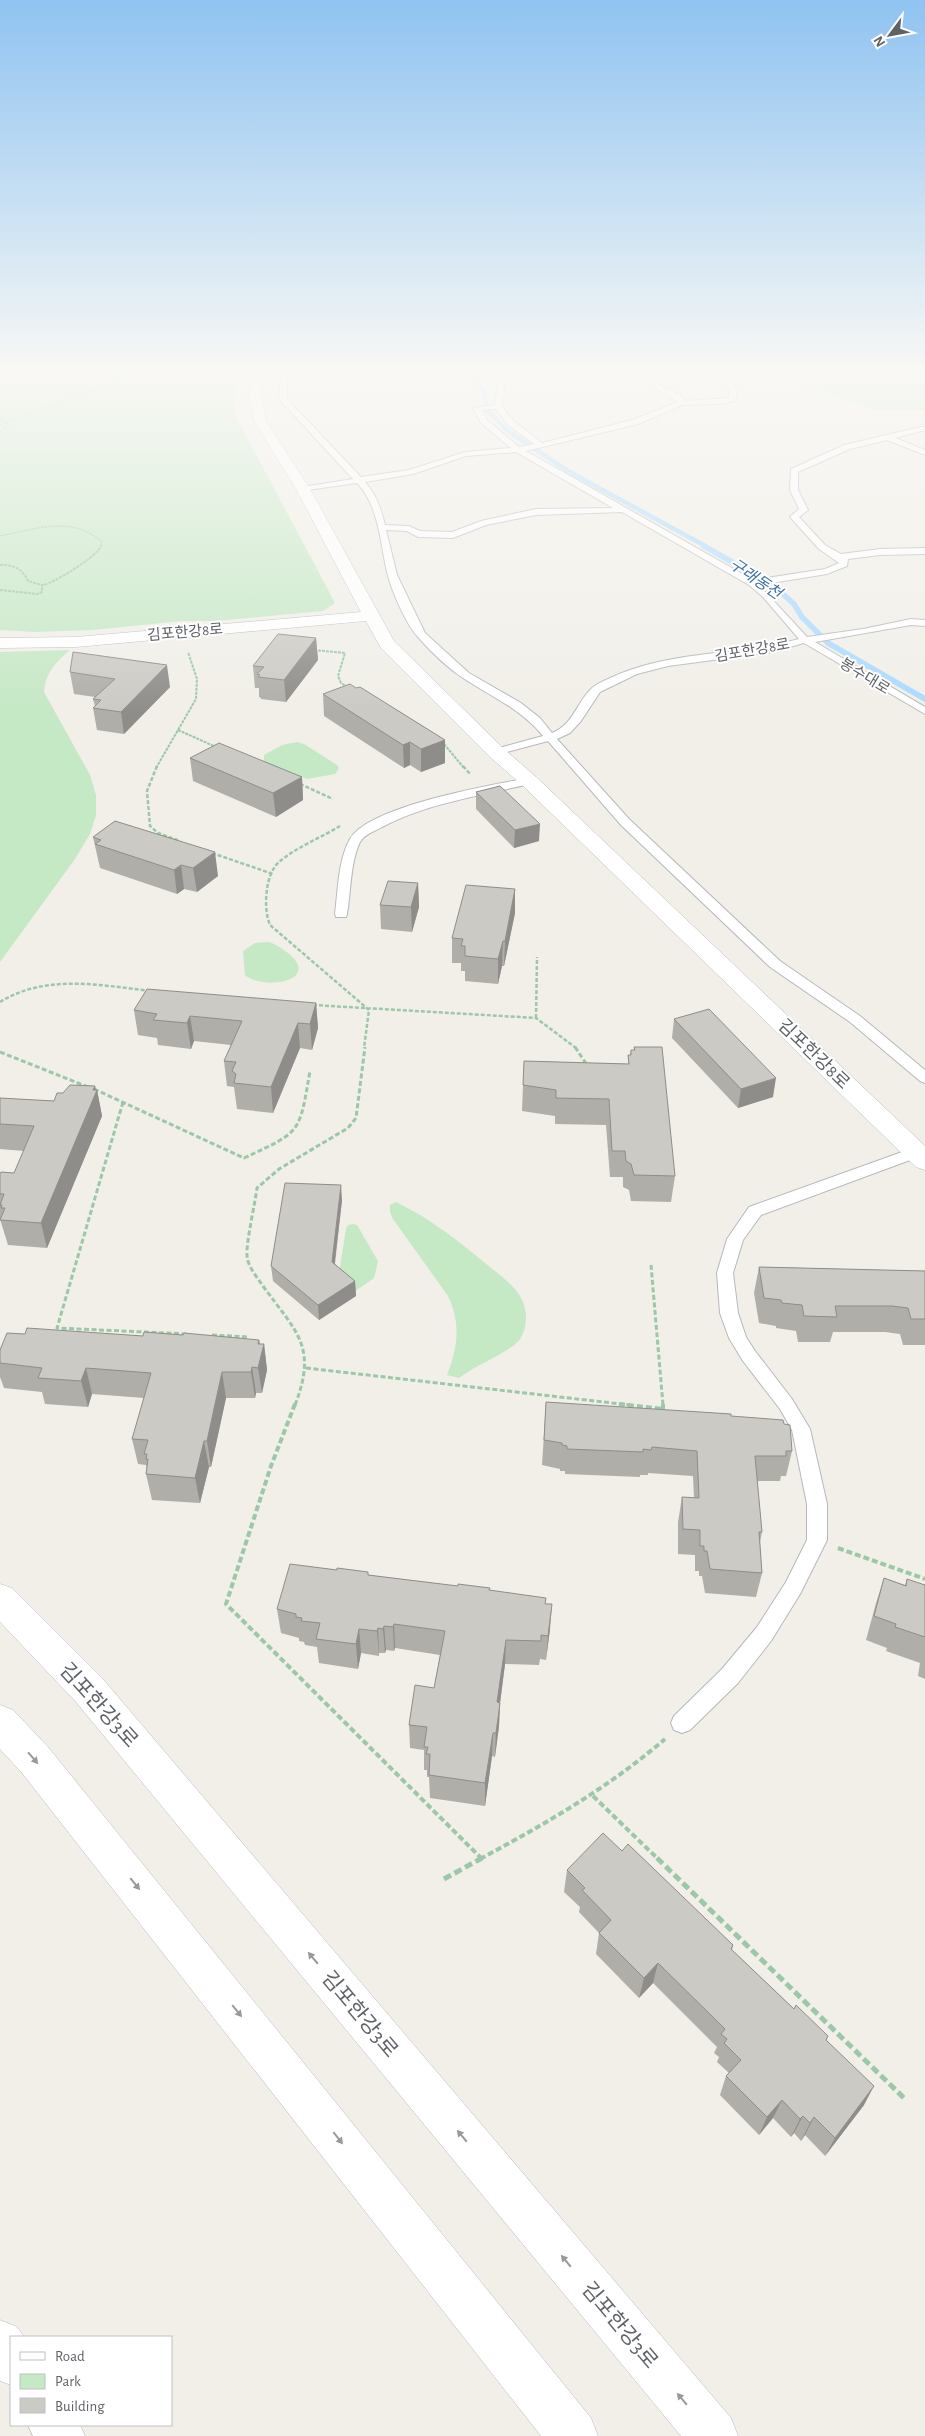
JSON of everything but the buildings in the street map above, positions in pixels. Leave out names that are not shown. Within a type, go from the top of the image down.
[{"type":"street","name":"김포한강8로","points":[[303,489],[370,616],[387,644],[453,711],[529,781],[920,1156]]},
{"type":"street","name":"김포한강8로","points":[[0,642],[76,642],[370,616]]},
{"type":"street","name":"김포한강8로","points":[[370,616],[399,648],[503,750],[529,781]]},
{"type":"street","name":"김포한강3로","points":[[0,1600],[89,1690],[713,2436]]},
{"type":"street","points":[[0,1722],[60,1791],[573,2436]]},
{"type":"street","points":[[0,2344],[10,2359]]},
{"type":"lane","points":[[303,489],[322,487]]},
{"type":"lane","points":[[363,487],[374,501],[392,575],[406,608],[422,635],[452,665],[478,683],[526,711],[552,737],[577,770],[625,822],[775,964],[855,1019],[925,1078]]},
{"type":"lane","points":[[584,487],[756,582],[840,568],[844,564],[844,560],[822,547],[794,517],[804,510],[794,487]]},
{"type":"lane","points":[[381,527],[409,529],[418,534],[453,535],[484,523],[536,512],[623,510]]},
{"type":"lane","points":[[840,557],[880,552],[925,552]]},
{"type":"lane","name":"김포한강8로","points":[[503,750],[552,737],[566,731],[577,719],[596,690],[633,672],[668,663],[773,648],[805,640],[756,582]]},
{"type":"lane","points":[[805,640],[834,634],[864,632],[911,622],[925,623]]},
{"type":"lane","name":"봉수대로","points":[[805,640],[925,712]]},
{"type":"lane","points":[[341,914],[352,851],[356,839],[363,832],[392,815],[420,805],[529,781]]},
{"type":"lane","points":[[682,1723],[730,1676],[764,1634],[793,1588],[818,1540],[817,1504],[801,1429],[786,1404],[749,1356],[738,1338],[729,1313],[725,1273],[735,1239],[755,1211],[920,1156]]},
{"type":"path","points":[[0,536],[56,526],[89,531],[102,542],[100,549],[93,556],[51,582],[42,585],[28,581],[23,570],[11,565],[0,565]]},
{"type":"path","points":[[0,590],[36,594],[42,592],[42,585]]},
{"type":"path","points":[[186,646],[198,689],[196,699],[152,774],[147,791],[150,826],[158,833],[186,843]]},
{"type":"path","points":[[306,649],[345,653],[338,676],[341,683],[351,689]]},
{"type":"path","points":[[178,730],[224,750]]},
{"type":"path","points":[[442,742],[472,775],[463,777]]},
{"type":"path","points":[[297,783],[333,799]]},
{"type":"path","points":[[341,826],[278,863],[265,904],[265,917],[270,925],[369,1010]]},
{"type":"path","points":[[204,850],[273,874]]},
{"type":"path","points":[[536,1018],[537,957]]},
{"type":"path","points":[[0,1002],[8,995],[22,990],[52,985],[154,991]]},
{"type":"path","points":[[310,1005],[369,1010],[536,1018],[563,1035],[573,1044],[591,1071]]},
{"type":"path","points":[[369,1010],[356,1118],[348,1128],[279,1169],[257,1188],[247,1256],[253,1272],[300,1338],[305,1353],[306,1368],[299,1395],[271,1466],[226,1604],[480,1858]]},
{"type":"path","points":[[0,1052],[123,1102],[244,1158],[295,1130],[301,1120],[310,1071]]},
{"type":"path","points":[[92,1094],[99,1092]]},
{"type":"path","points":[[123,1102],[57,1328],[191,1334]]},
{"type":"path","points":[[651,1265],[663,1416]]},
{"type":"path","points":[[211,1335],[249,1337]]},
{"type":"path","points":[[306,1368],[663,1409]]},
{"type":"path","points":[[818,1540],[925,1579]]},
{"type":"path","points":[[444,1879],[593,1796],[644,1759],[682,1723]]},
{"type":"path","points":[[593,1796],[905,2099]]},
{"type":"green space","points":[[0,487],[273,487],[335,603],[323,611],[216,621],[182,621],[92,630],[35,632],[0,630]]},
{"type":"green space","points":[[70,650],[52,669],[44,692],[90,775],[96,795],[96,815],[90,834],[75,859],[0,962],[0,652]]},
{"type":"green space","points":[[297,742],[304,744],[337,765],[339,768],[335,774],[307,779],[264,762],[264,755],[282,745]]},
{"type":"green space","points":[[268,942],[288,953],[297,963],[298,970],[295,976],[287,980],[265,982],[254,980],[245,975],[243,951],[255,943]]},
{"type":"green space","points":[[396,1202],[433,1223],[468,1249],[510,1284],[523,1301],[526,1323],[520,1339],[509,1349],[459,1378],[447,1375],[456,1345],[456,1325],[452,1306],[448,1296],[393,1219],[390,1205]]},
{"type":"green space","points":[[348,1225],[357,1225],[378,1261],[374,1278],[354,1292],[351,1290],[356,1287],[339,1273],[346,1229]]},
{"type":"waterway","name":"구래동천","points":[[597,487],[707,547]]},
{"type":"waterway","name":"구래동천","points":[[704,546],[774,586],[794,604],[802,617],[828,643],[925,699]]}]
